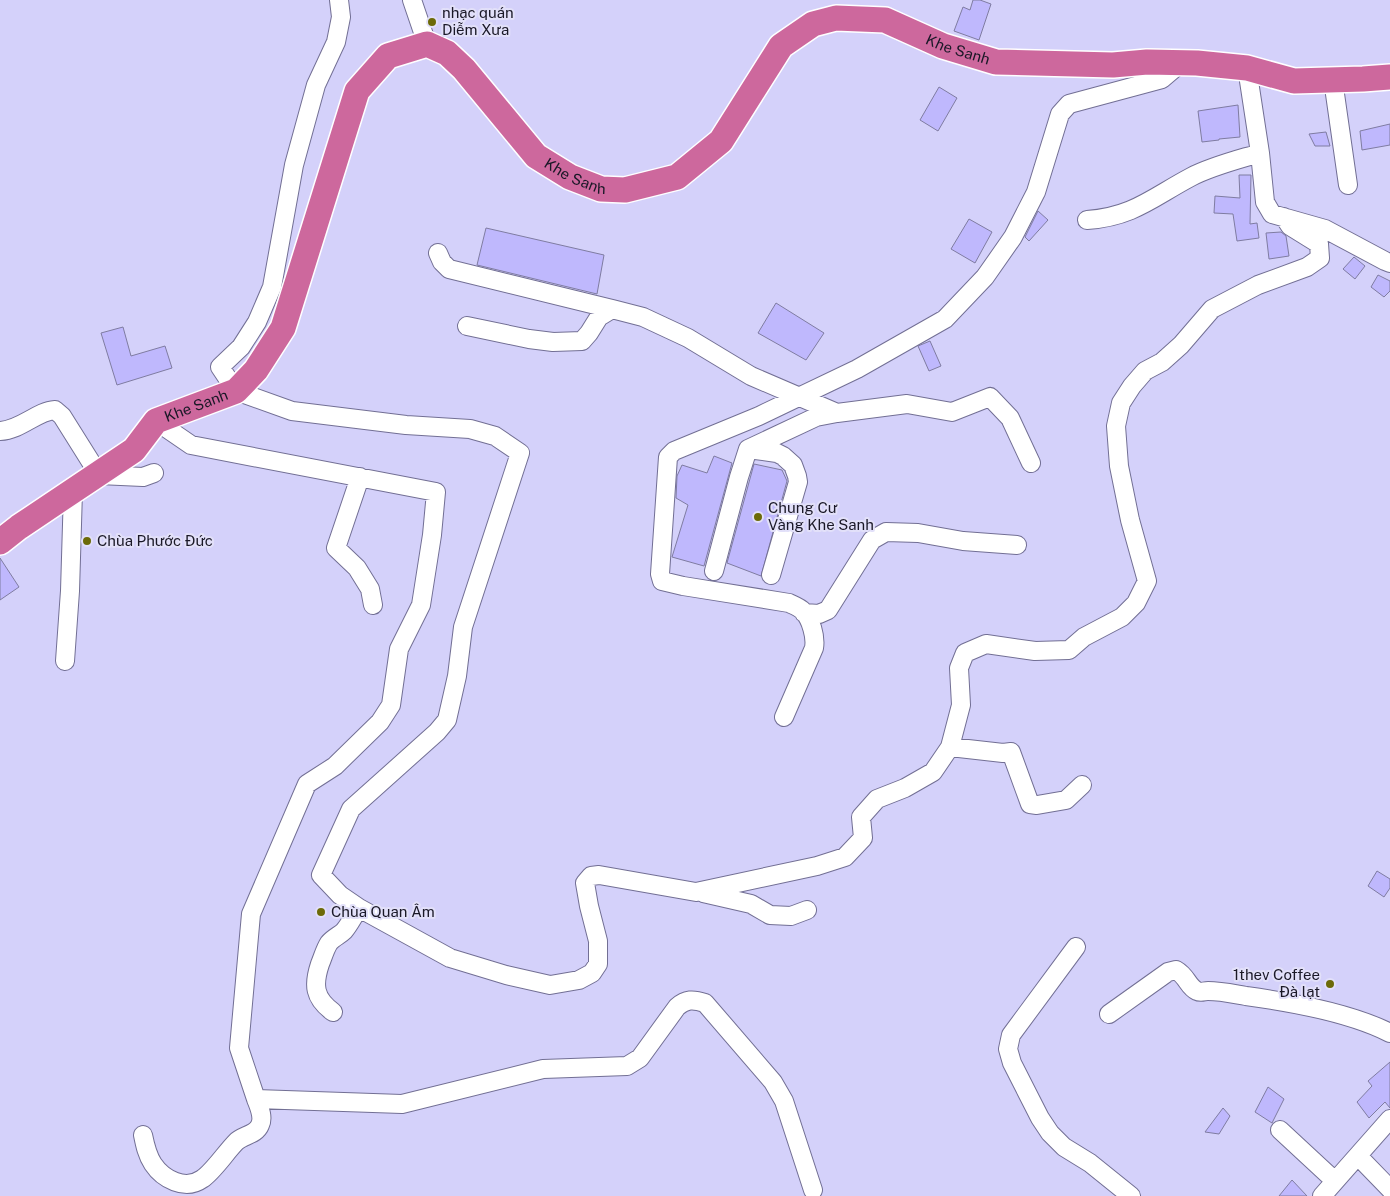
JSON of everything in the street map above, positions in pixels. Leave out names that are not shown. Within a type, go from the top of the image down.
[{"type":"highway","name":"Khe Sanh","points":[[0,542],[19,527],[134,450],[156,421],[236,391],[256,370],[283,328],[357,91],[388,56],[427,44],[447,52],[464,68],[536,156],[570,177],[601,189],[625,190],[677,177],[721,141],[781,46],[813,24],[836,18],[884,20],[943,46],[996,62],[1113,65],[1147,62],[1182,62],[1247,68],[1294,81],[1390,77]]},
{"type":"street","points":[[339,0],[342,17],[336,42],[316,85],[294,165],[272,287],[257,322],[241,347],[220,367],[236,391],[292,411],[406,425],[470,429],[495,436],[520,453],[463,627],[447,720],[437,732],[351,809],[321,875],[340,895],[359,908],[450,958],[506,975],[550,984],[579,980],[592,973],[598,964],[598,941],[585,883],[591,876],[599,874],[696,892],[751,904],[770,915],[791,916],[808,910]]},
{"type":"street","points":[[412,0],[427,44]]},
{"type":"street","points":[[1017,545],[963,541],[918,533],[886,532],[872,540],[828,610],[819,614],[804,612],[789,603],[780,601],[669,584],[662,581],[660,574],[668,457],[674,451],[759,416],[857,369],[945,319],[984,278],[1013,237],[1036,192],[1060,114],[1069,104],[1162,79],[1182,62]]},
{"type":"street","points":[[1247,68],[1260,153],[1265,202],[1272,214],[1325,229],[1390,263]]},
{"type":"street","points":[[1333,80],[1348,184]]},
{"type":"street","points":[[1087,220],[1119,215],[1156,198],[1192,176],[1260,153]]},
{"type":"street","points":[[696,892],[818,866],[845,857],[863,838],[861,817],[877,799],[905,788],[933,772],[950,747],[962,705],[958,668],[965,653],[986,644],[1036,652],[1069,650],[1084,636],[1122,617],[1136,603],[1147,581],[1130,520],[1119,466],[1116,426],[1122,403],[1132,386],[1145,372],[1162,362],[1181,346],[1212,309],[1258,285],[1307,267],[1320,258],[1319,244],[1290,226],[1284,217]]},
{"type":"street","points":[[438,252],[442,262],[449,269],[643,317],[688,338],[751,376],[837,413]]},
{"type":"street","points":[[467,326],[529,339],[553,342],[582,341],[599,317],[612,309]]},
{"type":"street","points":[[714,570],[748,450],[816,417],[907,404],[952,412],[990,396],[1010,418],[1031,464]]},
{"type":"street","points":[[0,430],[8,430],[27,423],[50,410],[55,410],[62,416],[99,474],[144,477],[154,474]]},
{"type":"street","points":[[143,1135],[147,1153],[153,1165],[167,1178],[179,1184],[191,1183],[202,1179],[238,1140],[257,1130],[262,1123],[261,1113],[239,1048],[251,914],[307,784],[335,766],[380,722],[391,705],[399,649],[421,605],[432,535],[436,492],[191,445],[156,421]]},
{"type":"street","points":[[748,450],[777,453],[783,456],[793,465],[797,476],[798,482],[792,506],[771,575]]},
{"type":"street","points":[[360,477],[336,548],[357,568],[370,589],[373,605]]},
{"type":"street","points":[[65,661],[74,491]]},
{"type":"street","points":[[784,716],[815,643],[815,636],[804,612]]},
{"type":"street","points":[[950,747],[1003,753],[1011,752],[1030,804],[1037,805],[1066,800],[1082,785]]},
{"type":"street","points":[[333,1012],[323,1004],[318,995],[315,985],[316,976],[325,951],[331,941],[344,930],[359,908]]},
{"type":"street","points":[[1076,947],[1011,1035],[1008,1049],[1012,1063],[1040,1118],[1058,1143],[1090,1163],[1131,1196]]},
{"type":"street","points":[[1109,1014],[1168,972],[1176,970],[1187,978],[1192,988],[1199,992],[1208,991],[1244,996],[1306,1007],[1352,1019],[1390,1033]]},
{"type":"street","points":[[256,1100],[402,1104],[543,1069],[628,1066],[640,1058],[676,1007],[684,1001],[694,999],[705,1003],[773,1082],[784,1101],[813,1190]]},
{"type":"street","points":[[1322,1196],[1390,1119]]},
{"type":"street","points":[[1280,1130],[1335,1181]]},
{"type":"street","points":[[1358,1156],[1390,1188]]},
{"type":"building","points":[[973,0],[980,0],[991,4],[979,40],[954,31],[963,7],[970,10]]},
{"type":"building","points":[[939,87],[957,98],[938,131],[920,120]]},
{"type":"building","points":[[1238,105],[1240,137],[1202,142],[1198,111]]},
{"type":"building","points":[[1390,124],[1390,145],[1362,150],[1360,131]]},
{"type":"building","points":[[1326,132],[1330,146],[1315,146],[1309,134]]},
{"type":"building","points":[[1239,175],[1251,175],[1250,224],[1257,223],[1259,238],[1237,241],[1233,214],[1214,213],[1215,196],[1240,198]]},
{"type":"building","points":[[1038,211],[1048,220],[1029,241],[1025,237]]},
{"type":"building","points":[[969,219],[992,232],[975,263],[951,249]]},
{"type":"building","points":[[486,228],[604,255],[597,294],[477,265]]},
{"type":"building","points":[[1281,232],[1286,236],[1289,256],[1269,259],[1266,233]]},
{"type":"building","points":[[1354,257],[1365,266],[1355,279],[1343,269]]},
{"type":"building","points":[[1378,275],[1390,281],[1390,291],[1384,297],[1371,287]]},
{"type":"building","points":[[776,303],[824,333],[806,360],[758,333]]},
{"type":"building","points":[[123,327],[131,356],[165,346],[172,368],[117,385],[101,333]]},
{"type":"building","points":[[930,341],[941,366],[929,371],[918,346]]},
{"type":"building","points":[[714,456],[732,463],[704,566],[672,557],[688,505],[676,498],[677,476],[682,465],[707,473]]},
{"type":"building","name":"Chung Cư Vàng Khe Sanh","points":[[754,464],[782,470],[787,481],[761,576],[727,563]]},
{"type":"building","points":[[0,558],[19,587],[0,600]]},
{"type":"building","points":[[1377,871],[1390,879],[1390,888],[1384,897],[1368,886]]},
{"type":"building","points":[[1390,1062],[1390,1108],[1385,1102],[1369,1118],[1357,1102],[1372,1086],[1368,1081]]},
{"type":"building","points":[[1268,1087],[1284,1099],[1272,1123],[1255,1112]]},
{"type":"building","points":[[1223,1108],[1230,1116],[1219,1134],[1205,1132]]},
{"type":"building","points":[[1292,1180],[1307,1196],[1279,1196]]},
{"type":"place","name":"nhạc quán Diễm Xưa","points":[[432,22]]},
{"type":"place","name":"Chung Cư Vàng Khe Sanh","points":[[758,517]]},
{"type":"place","name":"Chùa Phước Đức","points":[[87,541]]},
{"type":"place","name":"Chùa Quan Âm","points":[[321,912]]},
{"type":"place","name":"1thev Coffee Đà lạt","points":[[1330,984]]}]
